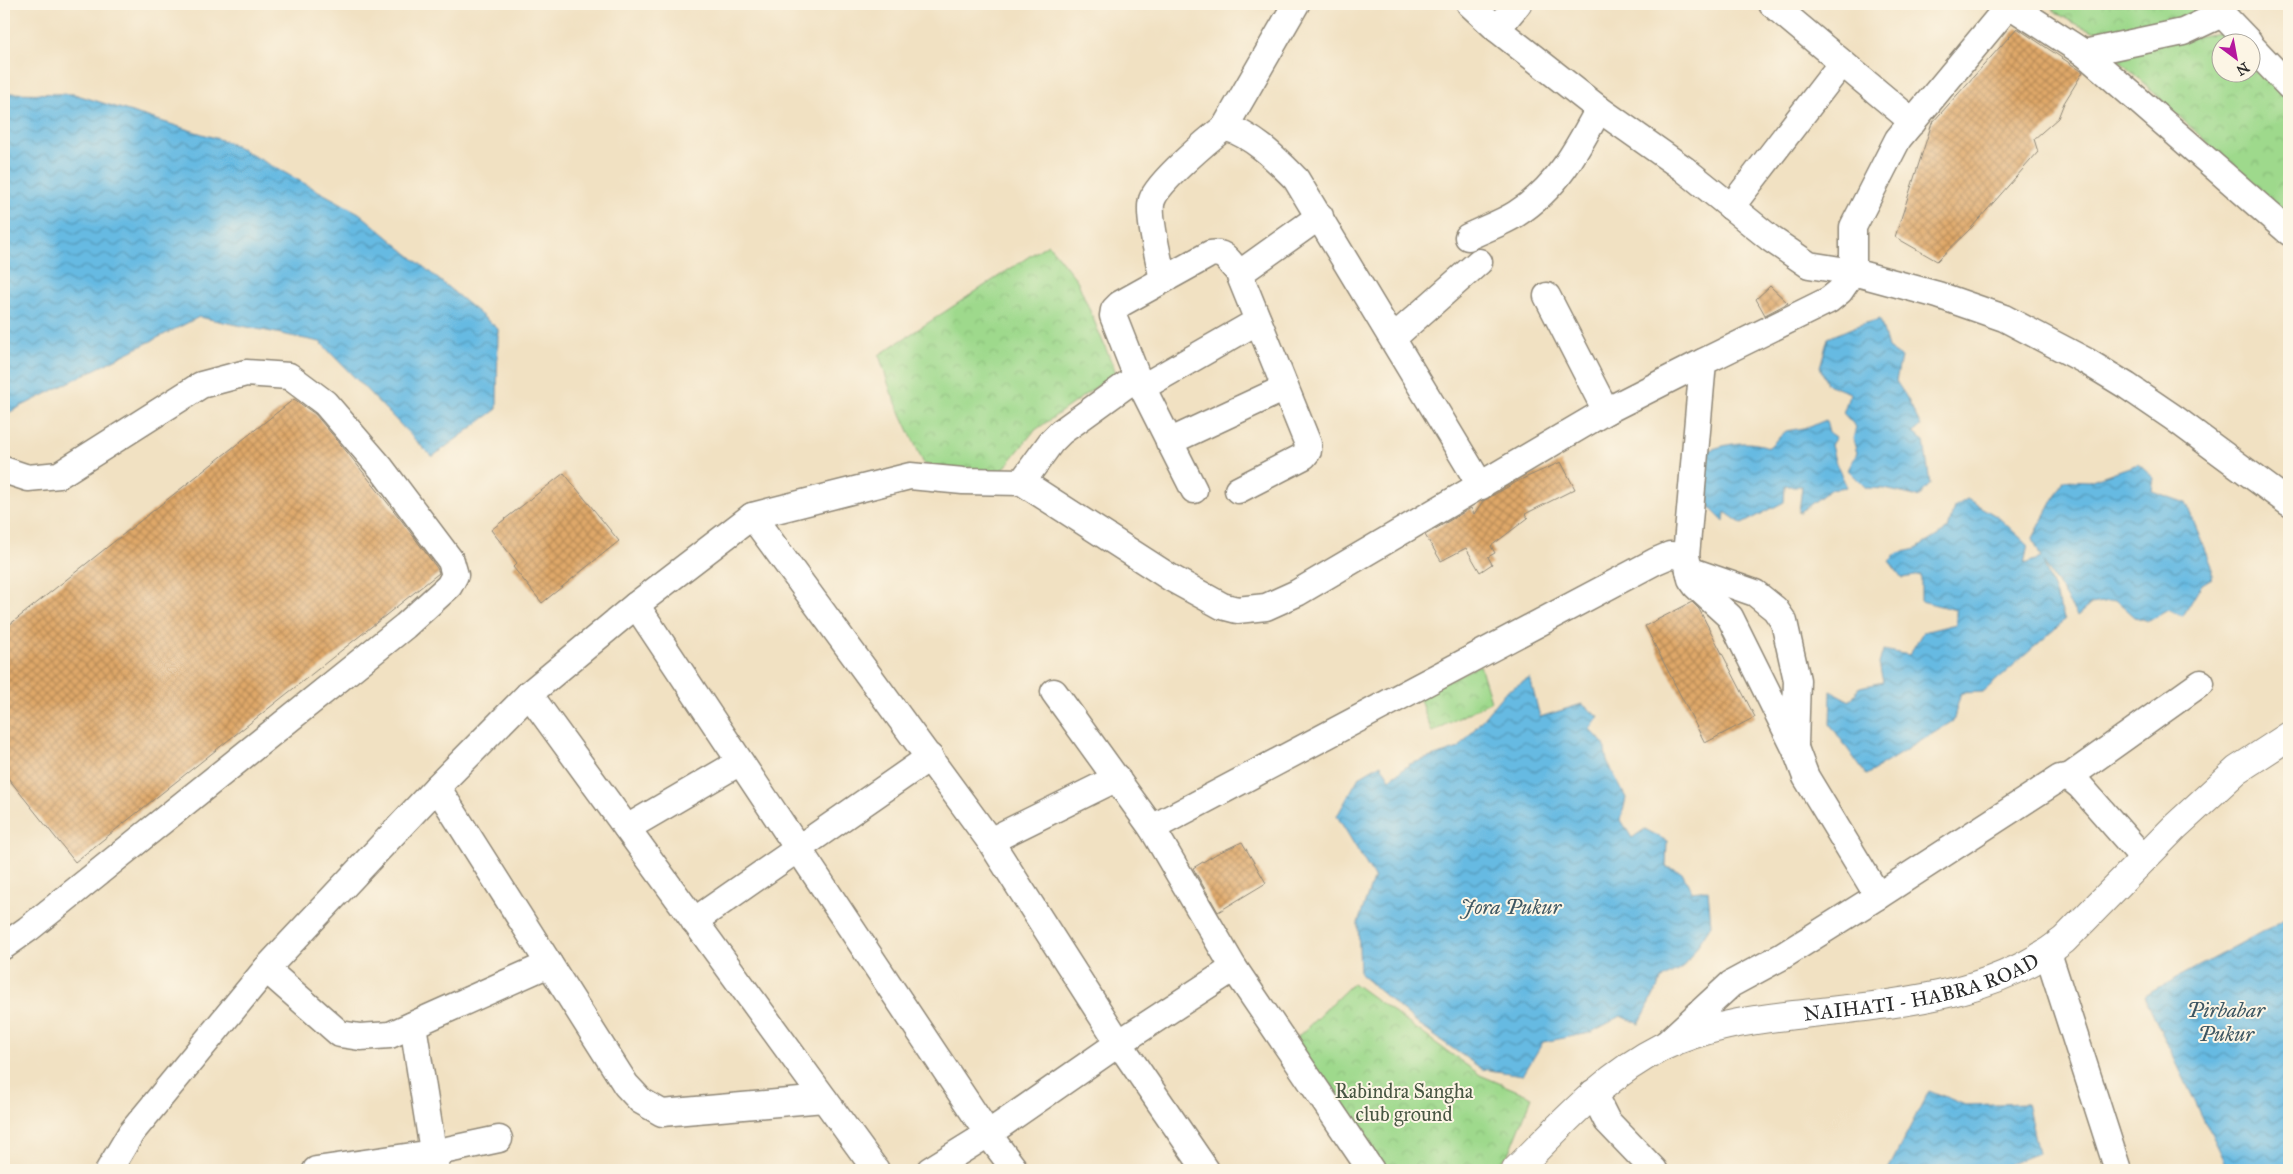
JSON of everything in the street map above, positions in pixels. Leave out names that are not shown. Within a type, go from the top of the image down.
[{"type":"main road","name":"NAIHATI - HABRA ROAD","points":[[1516,1170],[1593,1093],[1626,1067],[1664,1046],[1704,1032],[1757,1019],[1903,1002],[1955,991],[1988,980],[2048,953],[2064,940],[2144,859],[2237,770],[2289,736]]},
{"type":"street","points":[[1162,280],[1151,214],[1152,201],[1160,187],[1225,127],[1296,4]]},
{"type":"street","points":[[1470,4],[1497,29],[1600,110],[1684,169],[1771,239],[1809,265],[1853,272],[1938,294],[2004,318],[2086,361],[2174,418],[2289,504]]},
{"type":"street","points":[[1497,29],[1518,4]]},
{"type":"street","points":[[1772,4],[1913,122]]},
{"type":"street","points":[[109,1170],[131,1133],[266,970],[437,787],[529,694],[636,606],[752,516],[910,476],[963,481],[1022,482],[1171,578],[1222,606],[1237,610],[1266,608],[1297,593],[1606,411],[1829,300],[1840,291],[1853,272],[1853,227],[1898,139],[2009,4],[2084,53],[2289,232]]},
{"type":"street","points":[[2084,53],[2183,32],[2228,9],[2242,32]]},
{"type":"street","points":[[2260,55],[2289,86]]},
{"type":"street","points":[[1731,207],[1842,63]]},
{"type":"street","points":[[1468,237],[1516,214],[1544,192],[1568,165],[1600,110]]},
{"type":"street","points":[[1225,127],[1243,133],[1278,160],[1296,179],[1481,486]]},
{"type":"street","points":[[1238,271],[1243,271],[1320,216]]},
{"type":"street","points":[[1194,490],[1140,382],[1113,316],[1114,310],[1120,304],[1210,254],[1219,252],[1226,256],[1238,271],[1308,444],[1308,451],[1304,456],[1238,490]]},
{"type":"street","points":[[1393,338],[1479,262]]},
{"type":"street","points":[[1547,296],[1606,411]]},
{"type":"street","points":[[1022,482],[1051,442],[1061,432],[1140,382],[1258,321]]},
{"type":"street","points":[[1703,362],[1688,563],[1691,579],[1696,586],[1730,617],[1795,748],[1806,776],[1878,896]]},
{"type":"street","points":[[4,470],[28,478],[59,475],[201,385],[246,373],[289,376],[325,403],[381,468],[451,561],[455,575],[449,586],[405,626],[28,929],[4,946]]},
{"type":"street","points":[[1169,442],[1285,388]]},
{"type":"street","points":[[752,516],[990,841],[1119,1043],[1206,1170]]},
{"type":"street","points":[[1152,828],[1670,555],[1755,593],[1775,610],[1784,622],[1797,680],[1795,748]]},
{"type":"street","points":[[636,606],[988,1134],[1015,1170]]},
{"type":"street","points":[[1664,1046],[1731,984],[1781,957],[2060,778],[2069,777],[2201,683]]},
{"type":"street","points":[[1054,692],[1152,828],[1234,968],[1371,1170]]},
{"type":"street","points":[[529,694],[876,1170]]},
{"type":"street","points":[[694,921],[930,758]]},
{"type":"street","points":[[627,828],[740,762]]},
{"type":"street","points":[[2069,777],[2080,786],[2144,859]]},
{"type":"street","points":[[990,841],[1117,778]]},
{"type":"street","points":[[437,787],[626,1085],[641,1101],[662,1113],[824,1100]]},
{"type":"street","points":[[2048,953],[2118,1170]]},
{"type":"street","points":[[266,970],[340,1034],[360,1037],[390,1035],[550,964]]},
{"type":"street","points":[[930,1170],[988,1134],[1119,1043],[1234,968]]},
{"type":"street","points":[[413,1025],[434,1162]]},
{"type":"street","points":[[1593,1093],[1607,1121],[1654,1170]]},
{"type":"street","points":[[316,1170],[434,1162],[499,1139]]},
{"type":"green space","points":[[2047,4],[2246,4],[2225,19],[2199,31],[2172,38],[2146,41],[2120,38],[2093,31],[2067,19]]},
{"type":"green space","points":[[2210,34],[2210,82],[2260,82],[2260,56],[2289,93],[2289,219],[2108,50]]},
{"type":"green space","points":[[1048,244],[1077,280],[1116,373],[1034,431],[997,477],[924,464],[891,392],[879,355]]},
{"type":"green space","points":[[1480,665],[1491,701],[1432,732],[1418,695]]},
{"type":"green space","name":"Rabindra Sangha club ground","points":[[1353,983],[1480,1075],[1532,1097],[1509,1154],[1490,1170],[1371,1170],[1280,1054]]},
{"type":"water","points":[[4,93],[74,94],[228,142],[359,213],[498,329],[497,409],[432,457],[320,342],[199,317],[4,415]]},
{"type":"water","points":[[1880,319],[1888,348],[1901,357],[1896,381],[1921,426],[1913,433],[1924,441],[1930,484],[1919,497],[1885,489],[1866,488],[1848,470],[1857,453],[1853,439],[1856,427],[1843,413],[1850,393],[1827,384],[1820,367],[1828,338],[1856,326]]},
{"type":"water","points":[[1826,420],[1829,432],[1836,437],[1831,445],[1835,461],[1847,487],[1831,489],[1799,513],[1802,486],[1785,486],[1784,502],[1742,524],[1725,512],[1724,522],[1710,508],[1704,452],[1736,443],[1752,443],[1769,447],[1786,431],[1809,427]]},
{"type":"water","points":[[2138,464],[2154,478],[2152,491],[2186,503],[2212,566],[2212,578],[2202,584],[2183,616],[2168,610],[2149,621],[2135,617],[2116,600],[2091,604],[2077,616],[2043,561],[2065,620],[1983,692],[1961,693],[1953,721],[1866,775],[1830,724],[1831,691],[1850,701],[1860,687],[1883,682],[1879,664],[1883,650],[1909,655],[1923,632],[1956,624],[1956,610],[1921,601],[1921,575],[1902,578],[1889,561],[1898,553],[1916,549],[1948,529],[1954,507],[1967,499],[1998,517],[2028,545],[2024,564],[2041,558],[2033,538],[2064,480],[2089,481]]},
{"type":"water","name":"Jora Pukur","points":[[1530,678],[1540,717],[1582,704],[1599,717],[1590,729],[1604,744],[1607,761],[1626,798],[1621,820],[1632,838],[1645,829],[1667,841],[1666,867],[1682,872],[1692,892],[1708,890],[1711,925],[1683,968],[1662,979],[1639,1024],[1621,1016],[1590,1033],[1543,1042],[1523,1075],[1482,1069],[1419,1025],[1360,974],[1358,923],[1374,877],[1337,816],[1359,777],[1381,764],[1390,779],[1410,764],[1459,748],[1505,692]]},
{"type":"water","name":"Pirbabar Pukur","points":[[2289,917],[2289,1170],[2228,1170],[2144,996]]},
{"type":"water","points":[[1929,1090],[1965,1105],[2027,1103],[2038,1153],[1994,1170],[1888,1170]]},
{"type":"building","points":[[2017,28],[2083,72],[2064,103],[2058,118],[2034,139],[2038,152],[1972,227],[1937,261],[1895,237],[1932,123]]},
{"type":"building","points":[[1770,286],[1788,303],[1765,315],[1756,299]]},
{"type":"building","points":[[294,399],[315,414],[347,452],[402,521],[439,573],[75,862],[4,773],[4,629]]},
{"type":"building","points":[[1561,462],[1575,489],[1525,514],[1528,518],[1491,546],[1495,553],[1488,557],[1492,564],[1480,572],[1466,548],[1441,561],[1425,535],[1471,508],[1474,514],[1483,501],[1520,480]]},
{"type":"building","points":[[564,473],[619,541],[542,603],[513,567],[517,563],[491,530]]},
{"type":"building","points":[[1692,602],[1699,609],[1755,717],[1705,743],[1645,626]]},
{"type":"building","points":[[1242,842],[1266,883],[1218,912],[1193,868],[1216,854]]}]
